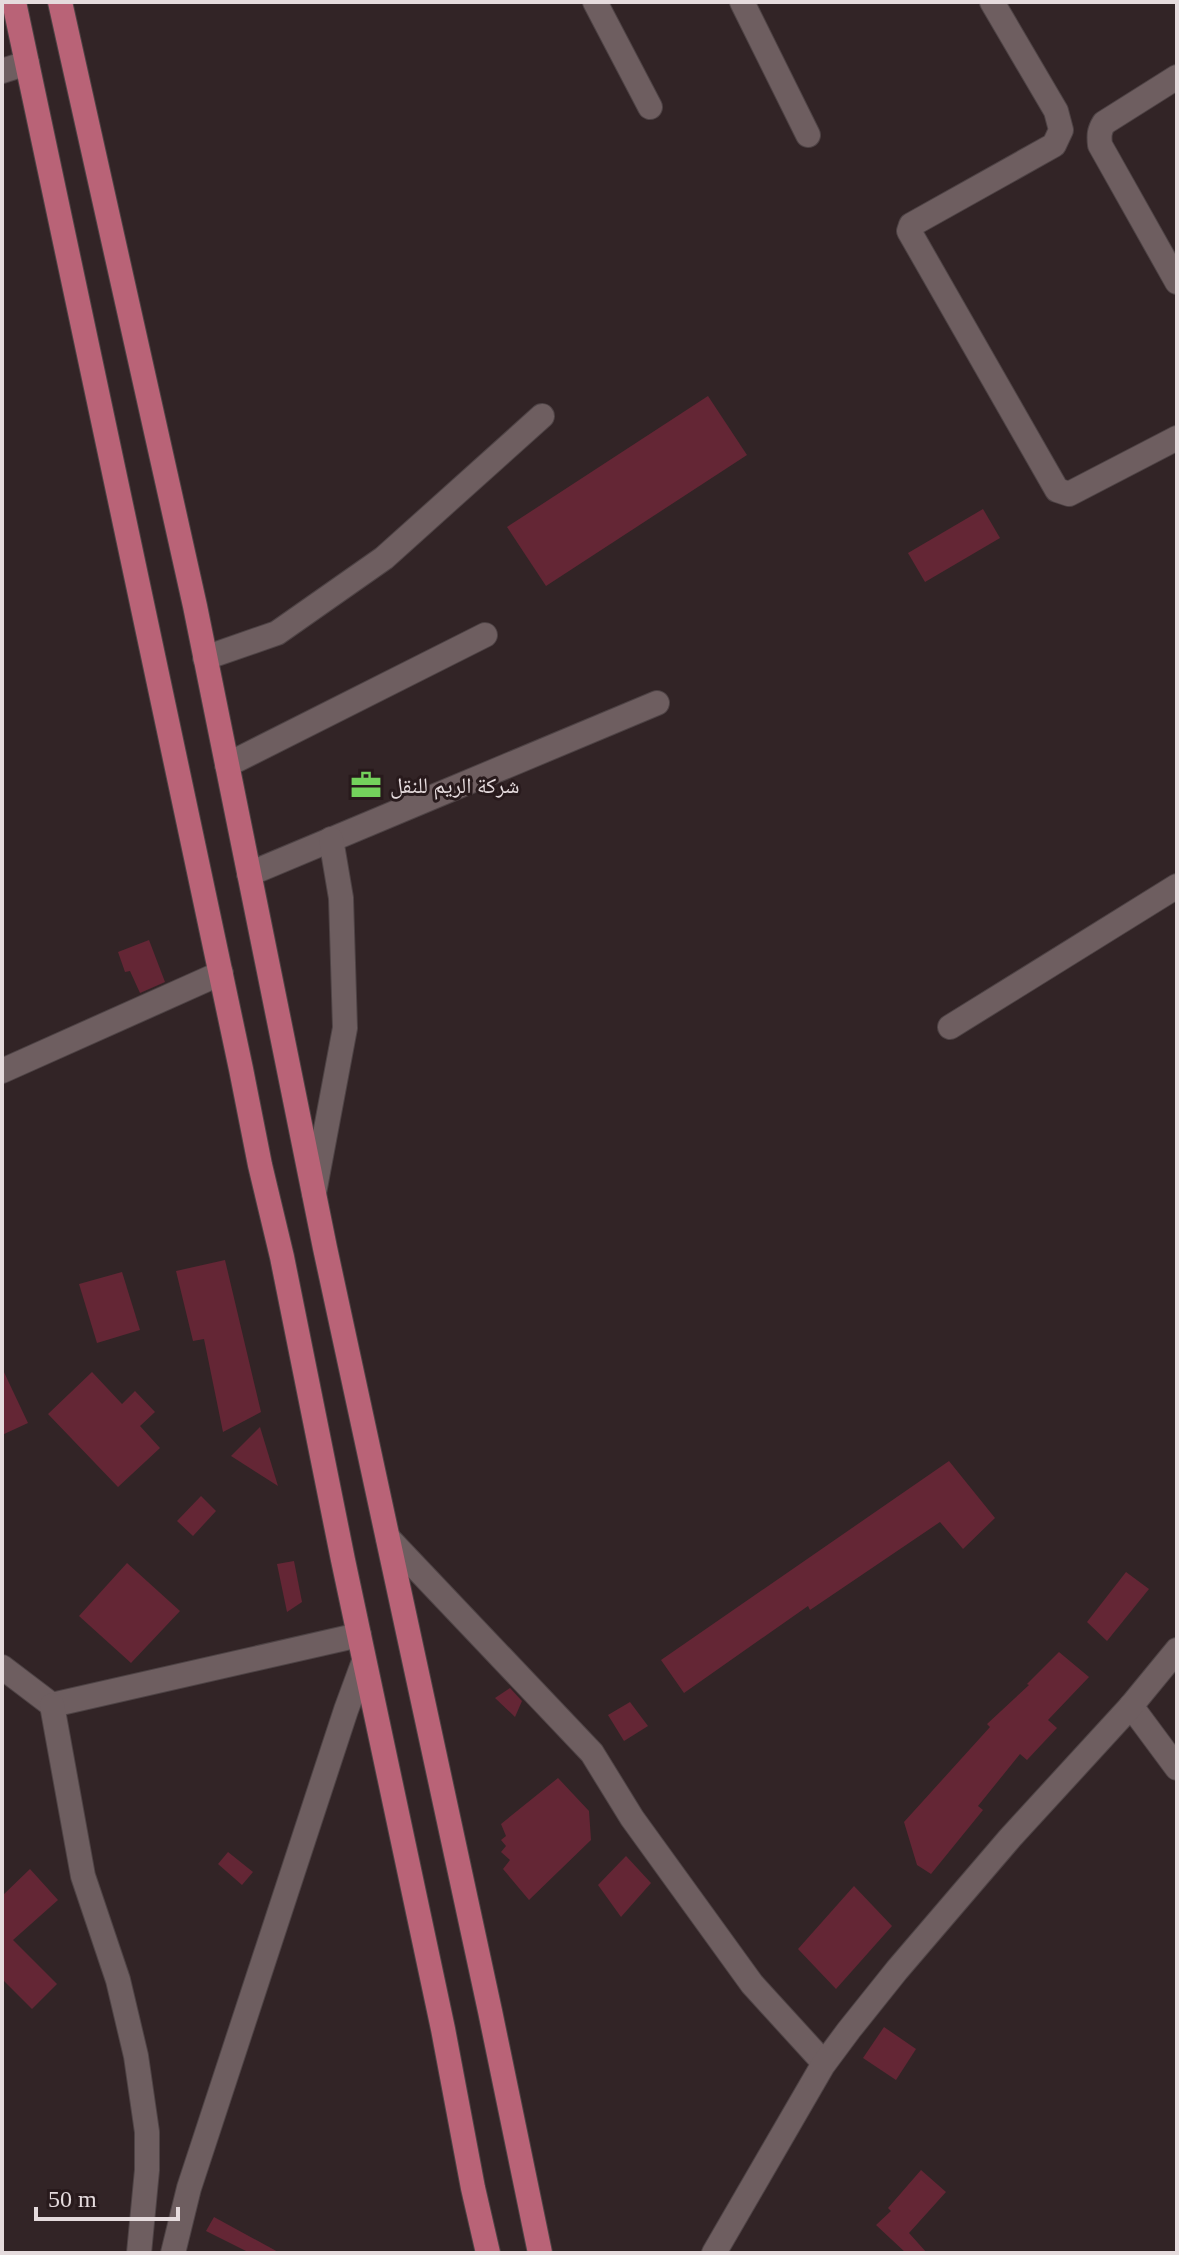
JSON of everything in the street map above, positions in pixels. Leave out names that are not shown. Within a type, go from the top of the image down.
[{"type":"main road","points":[[14,2],[282,1257],[488,2253]]},
{"type":"main road","points":[[65,4],[205,658],[313,1193],[540,2253]]},
{"type":"main road","points":[[282,1257],[325,1248]]},
{"type":"street","points":[[595,2],[650,107]]},
{"type":"street","points":[[742,2],[808,135]]},
{"type":"street","points":[[992,2],[1056,111],[1061,130],[1054,145],[911,225],[909,231],[1057,490],[1069,494],[1177,438]]},
{"type":"street","points":[[2,71],[27,63]]},
{"type":"street","points":[[1177,77],[1104,123],[1099,136],[1100,145],[1177,282]]},
{"type":"street","points":[[205,658],[277,633],[384,558],[542,416]]},
{"type":"street","points":[[227,765],[485,635]]},
{"type":"street","points":[[249,874],[657,703]]},
{"type":"street","points":[[313,1193],[345,1028],[341,898],[331,839]]},
{"type":"street","points":[[950,1027],[1177,886]]},
{"type":"street","points":[[2,1071],[221,973]]},
{"type":"street","points":[[388,1538],[592,1753],[632,1818],[752,1984],[824,2063]]},
{"type":"street","points":[[52,1705],[359,1635]]},
{"type":"street","points":[[714,2253],[824,2063],[897,1970],[1177,1650]]},
{"type":"street","points":[[173,2253],[194,2173],[364,1661]]},
{"type":"street","points":[[2,1667],[52,1705],[83,1876],[118,1980],[136,2056],[147,2132],[147,2170],[139,2253]]},
{"type":"street","points":[[1131,1706],[1177,1768]]},
{"type":"building","points":[[708,396],[747,455],[546,586],[507,527]]},
{"type":"building","points":[[983,509],[1000,538],[925,582],[908,553]]},
{"type":"building","points":[[149,940],[165,982],[140,993],[130,971],[125,972],[118,952]]},
{"type":"building","points":[[225,1260],[261,1412],[223,1432],[204,1339],[193,1341],[176,1271]]},
{"type":"building","points":[[122,1272],[140,1330],[97,1343],[79,1284]]},
{"type":"building","points":[[2,1368],[28,1423],[2,1435]]},
{"type":"building","points":[[92,1372],[122,1404],[135,1391],[155,1412],[140,1426],[160,1448],[118,1487],[48,1414]]},
{"type":"building","points":[[260,1427],[278,1486],[231,1456]]},
{"type":"building","points":[[949,1461],[995,1518],[963,1549],[940,1522],[810,1610],[808,1606],[684,1693],[661,1660]]},
{"type":"building","points":[[201,1496],[216,1511],[193,1536],[177,1521]]},
{"type":"building","points":[[294,1561],[302,1602],[287,1612],[277,1564]]},
{"type":"building","points":[[127,1563],[180,1611],[131,1663],[79,1616]]},
{"type":"building","points":[[1126,1572],[1149,1589],[1107,1641],[1087,1622]]},
{"type":"building","points":[[1059,1652],[1089,1677],[1048,1720],[1057,1728],[1027,1760],[1020,1754],[978,1806],[983,1810],[931,1874],[917,1865],[904,1822],[990,1727],[987,1724]]},
{"type":"building","points":[[510,1688],[522,1701],[515,1717],[495,1698]]},
{"type":"building","points":[[630,1702],[648,1726],[624,1741],[608,1715]]},
{"type":"building","points":[[558,1778],[589,1811],[591,1840],[529,1900],[503,1869],[510,1860],[501,1852],[506,1846],[501,1840],[506,1836],[501,1824]]},
{"type":"building","points":[[228,1852],[253,1872],[242,1885],[218,1864]]},
{"type":"building","points":[[626,1856],[651,1883],[621,1917],[598,1885]]},
{"type":"building","points":[[30,1869],[58,1900],[13,1940],[57,1984],[32,2009],[2,1979],[2,1896]]},
{"type":"building","points":[[854,1886],[892,1926],[836,1989],[798,1949]]},
{"type":"building","points":[[884,2027],[916,2049],[896,2080],[863,2058]]},
{"type":"building","points":[[921,2170],[946,2192],[909,2233],[927,2253],[906,2253],[876,2225],[891,2211],[888,2208]]},
{"type":"building","points":[[214,2217],[280,2253],[250,2253],[206,2231]]},
{"type":"place","name":"شركة الريم للنقل","points":[[366,785]]}]
